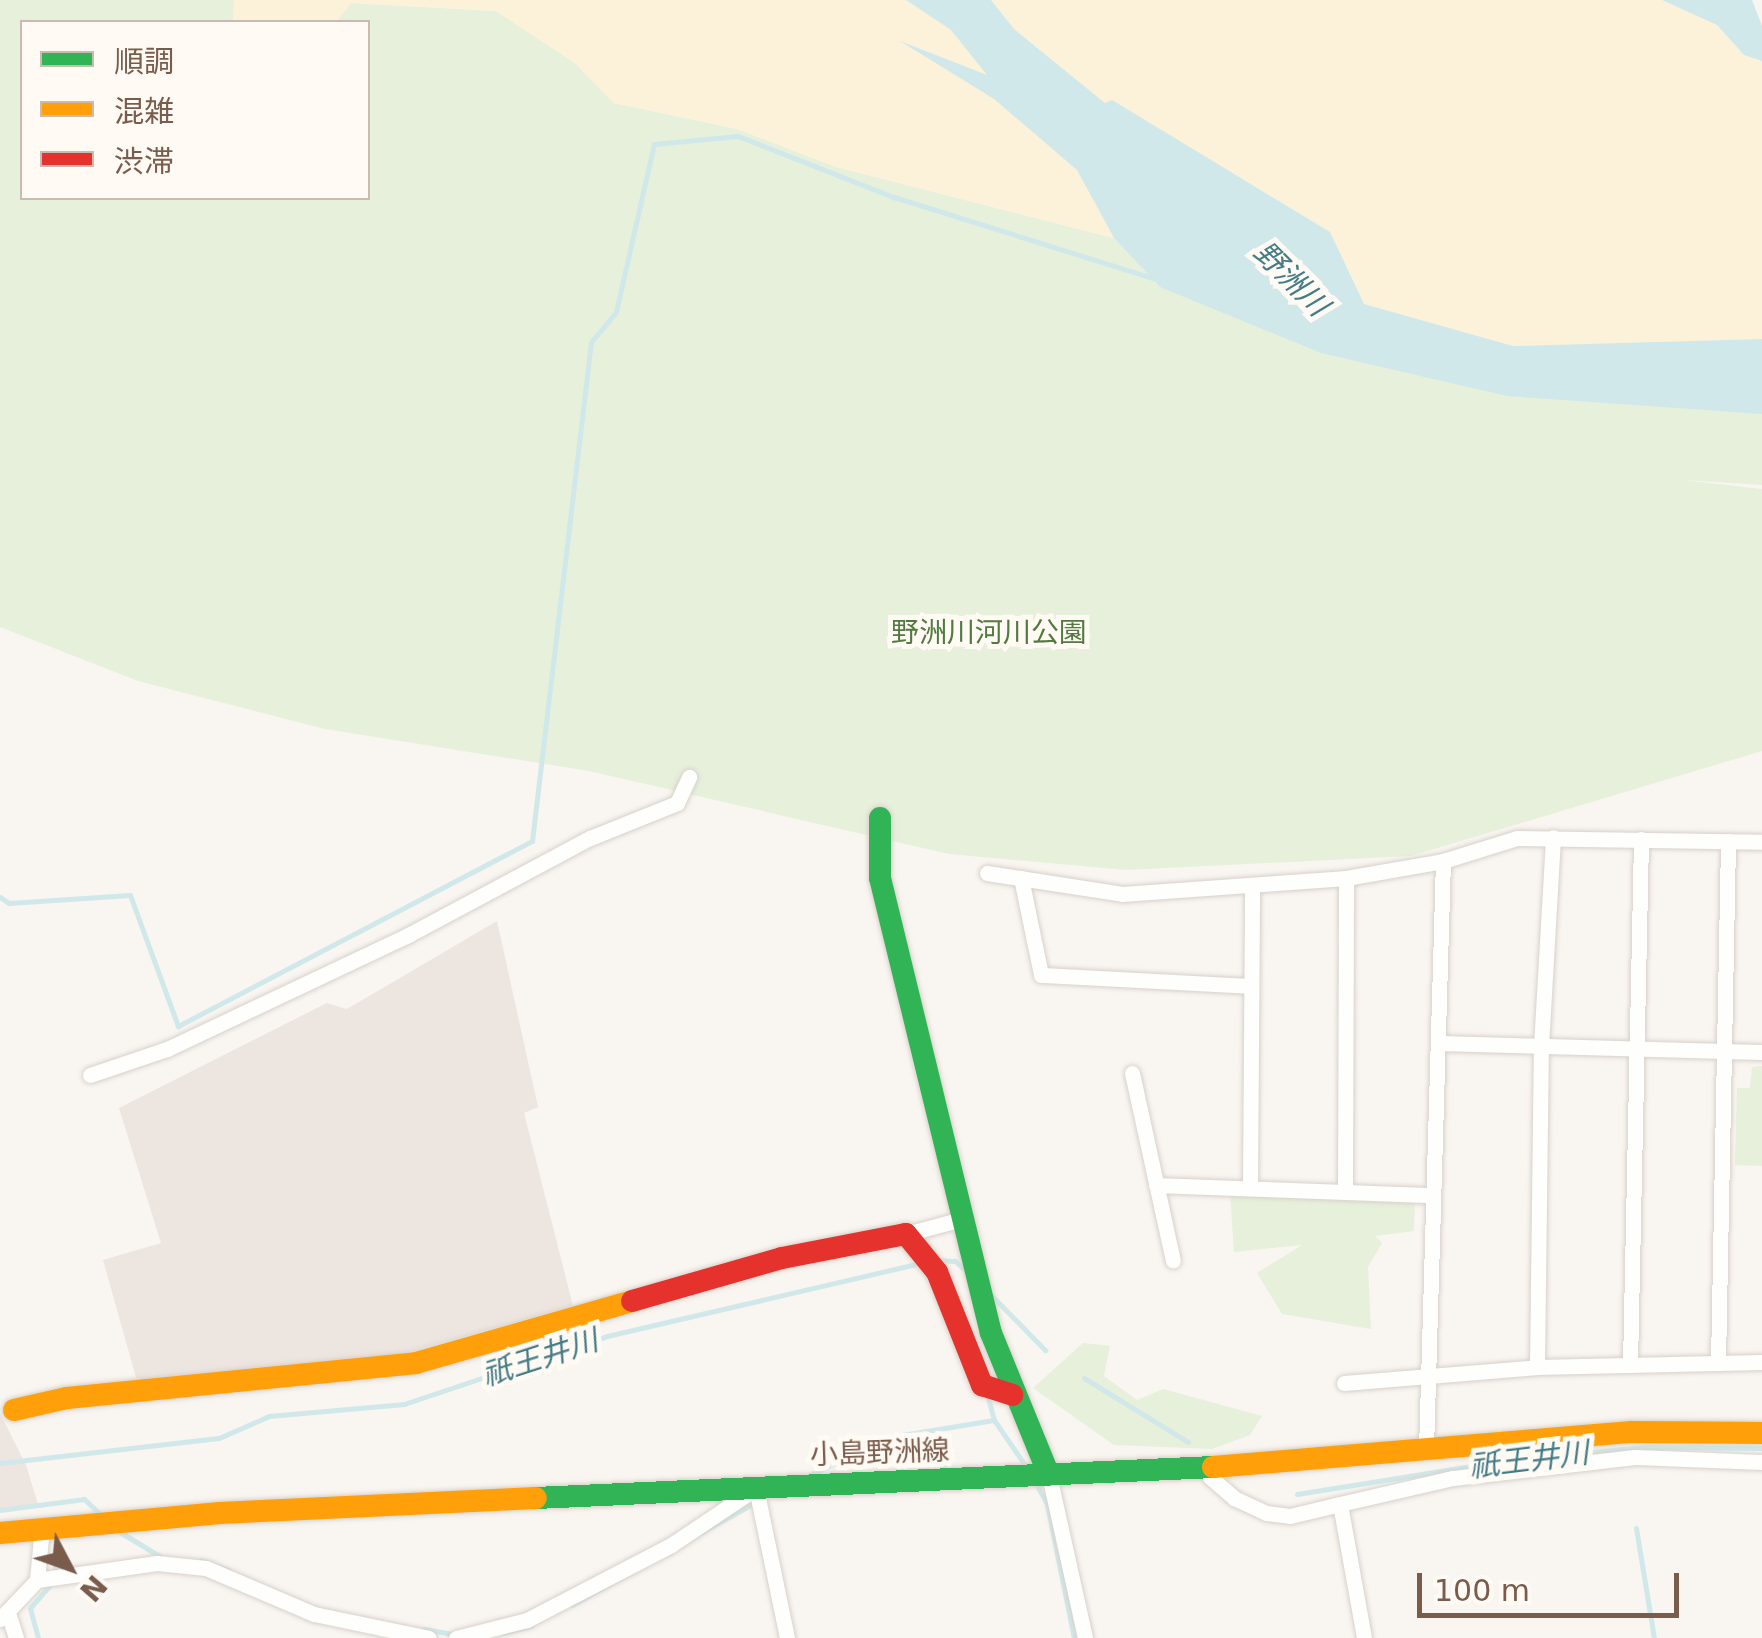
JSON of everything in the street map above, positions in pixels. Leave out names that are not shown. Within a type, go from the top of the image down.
[{"type":"street","points":[[90,1075],[184,1040],[408,935],[590,838],[677,803],[688,777]]},
{"type":"street","points":[[880,818],[880,878],[962,1218],[1012,1394],[1050,1475],[1085,1638]]},
{"type":"street","points":[[1537,1367],[1541,1046],[1553,837]]},
{"type":"street","points":[[986,873],[1122,894],[1346,878],[1444,861],[1517,838],[1762,842]]},
{"type":"street","points":[[1630,1365],[1641,839]]},
{"type":"street","points":[[1718,1363],[1728,841]]},
{"type":"street","points":[[1426,1450],[1444,861]]},
{"type":"street","points":[[1022,878],[1040,975],[1251,986]]},
{"type":"street","points":[[1345,1192],[1346,878]]},
{"type":"street","points":[[1250,1188],[1252,886]]},
{"type":"street","points":[[1438,1044],[1762,1052]]},
{"type":"street","points":[[1132,1074],[1173,1262]]},
{"type":"street","points":[[1156,1185],[1434,1195]]},
{"type":"street","points":[[14,1410],[67,1398],[416,1363],[782,1258],[906,1234],[962,1218]]},
{"type":"street","points":[[906,1234],[938,1272],[982,1385],[1012,1394]]},
{"type":"street","points":[[1344,1383],[1537,1367],[1762,1362]]},
{"type":"street","name":"小島野洲線","points":[[0,1533],[42,1527],[756,1488],[1209,1467],[1632,1432],[1762,1434]]},
{"type":"street","points":[[1209,1467],[1210,1477],[1234,1498],[1266,1512],[1290,1516],[1453,1478],[1635,1457],[1762,1462]]},
{"type":"street","points":[[456,1638],[528,1620],[671,1545],[756,1488],[787,1638]]},
{"type":"street","points":[[1340,1504],[1364,1638]]},
{"type":"street","points":[[16,1638],[4,1617],[37,1580],[42,1527]]},
{"type":"street","points":[[37,1580],[157,1564],[206,1568],[314,1614],[429,1638]]},
{"type":"shaded area","points":[[497,921],[538,1107],[524,1113],[573,1306],[383,1359],[139,1388],[103,1260],[161,1243],[119,1108],[327,1003],[347,1009]]},
{"type":"shaded area","points":[[0,1413],[26,1465],[38,1504],[0,1510]]},
{"type":"green space","name":"野洲川河川公園","points":[[0,0],[234,0],[233,20],[20,20],[20,200],[370,200],[370,20],[338,20],[351,3],[496,11],[575,63],[614,103],[737,129],[836,167],[1114,238],[1160,287],[1762,414],[1762,485],[1683,480],[1762,489],[1762,751],[1411,856],[1126,870],[949,854],[589,771],[325,729],[138,681],[0,627]]},
{"type":"green space","points":[[1762,1066],[1762,1166],[1735,1165],[1737,1088],[1750,1088],[1752,1067]]},
{"type":"green space","points":[[1230,1192],[1415,1193],[1414,1231],[1375,1236],[1382,1243],[1368,1267],[1371,1329],[1282,1314],[1257,1273],[1302,1245],[1234,1252]]},
{"type":"green space","points":[[1083,1343],[1110,1346],[1104,1376],[1137,1400],[1163,1389],[1262,1416],[1250,1435],[1212,1449],[1114,1445],[1033,1388]]},
{"type":"sand","points":[[234,0],[906,0],[951,30],[989,76],[905,43],[994,99],[1077,170],[1114,238],[836,167],[737,129],[614,103],[575,63],[496,11],[351,3],[338,20],[233,20]]},
{"type":"sand","points":[[991,0],[1662,0],[1717,25],[1744,55],[1762,61],[1762,339],[1513,346],[1363,304],[1330,232],[1112,101],[1105,103],[1014,29]]},
{"type":"water","name":"野洲川","points":[[906,0],[991,0],[1014,29],[1105,103],[1112,100],[1330,232],[1364,304],[1513,346],[1762,339],[1762,414],[1507,396],[1321,353],[1160,287],[1114,238],[1077,170],[994,99],[900,41],[987,75],[951,30]]},
{"type":"water","points":[[1662,0],[1752,0],[1762,26],[1762,61],[1744,55],[1717,25]]},
{"type":"waterway","points":[[0,897],[9,903],[130,895],[178,1026],[532,841],[591,342],[616,312],[654,144],[738,136],[894,197],[1155,279]]},
{"type":"waterway","name":"祇王井川","points":[[937,1260],[955,1261],[966,1271]]},
{"type":"waterway","name":"祇王井川","points":[[0,1463],[219,1438],[269,1416],[404,1404],[607,1336],[921,1263]]},
{"type":"waterway","name":"祇王井川","points":[[992,1296],[1045,1350]]},
{"type":"waterway","name":"祇王井川","points":[[1084,1378],[1188,1442]]},
{"type":"waterway","points":[[987,1394],[994,1420]]},
{"type":"waterway","points":[[808,1476],[890,1437],[994,1420],[1027,1468]]},
{"type":"waterway","name":"祇王井川","points":[[1297,1494],[1523,1458],[1646,1447],[1762,1448]]},
{"type":"waterway","points":[[1035,1482],[1047,1504],[1074,1638]]},
{"type":"waterway","points":[[0,1510],[84,1499],[100,1514]]},
{"type":"waterway","points":[[572,1605],[754,1503]]},
{"type":"waterway","points":[[1636,1528],[1654,1638]]},
{"type":"waterway","points":[[120,1532],[161,1557]]},
{"type":"waterway","points":[[38,1638],[30,1608],[54,1580],[57,1537]]},
{"type":"waterway","points":[[201,1560],[228,1570]]},
{"type":"waterway","points":[[503,1633],[531,1626]]},
{"type":"waterway","points":[[424,1629],[453,1634]]},
{"type":"traffic: fast","points":[[880,818],[880,878],[991,1333],[1049,1475]]},
{"type":"traffic: fast","points":[[536,1498],[1213,1467]]},
{"type":"traffic: slow","points":[[14,1410],[67,1398],[416,1363],[632,1301]]},
{"type":"traffic: slow","points":[[1213,1467],[1632,1432],[1762,1433]]},
{"type":"traffic: slow","points":[[0,1533],[220,1513],[536,1498]]},
{"type":"traffic: jam","points":[[632,1301],[782,1258],[906,1234],[937,1272],[982,1385],[1012,1395]]}]
